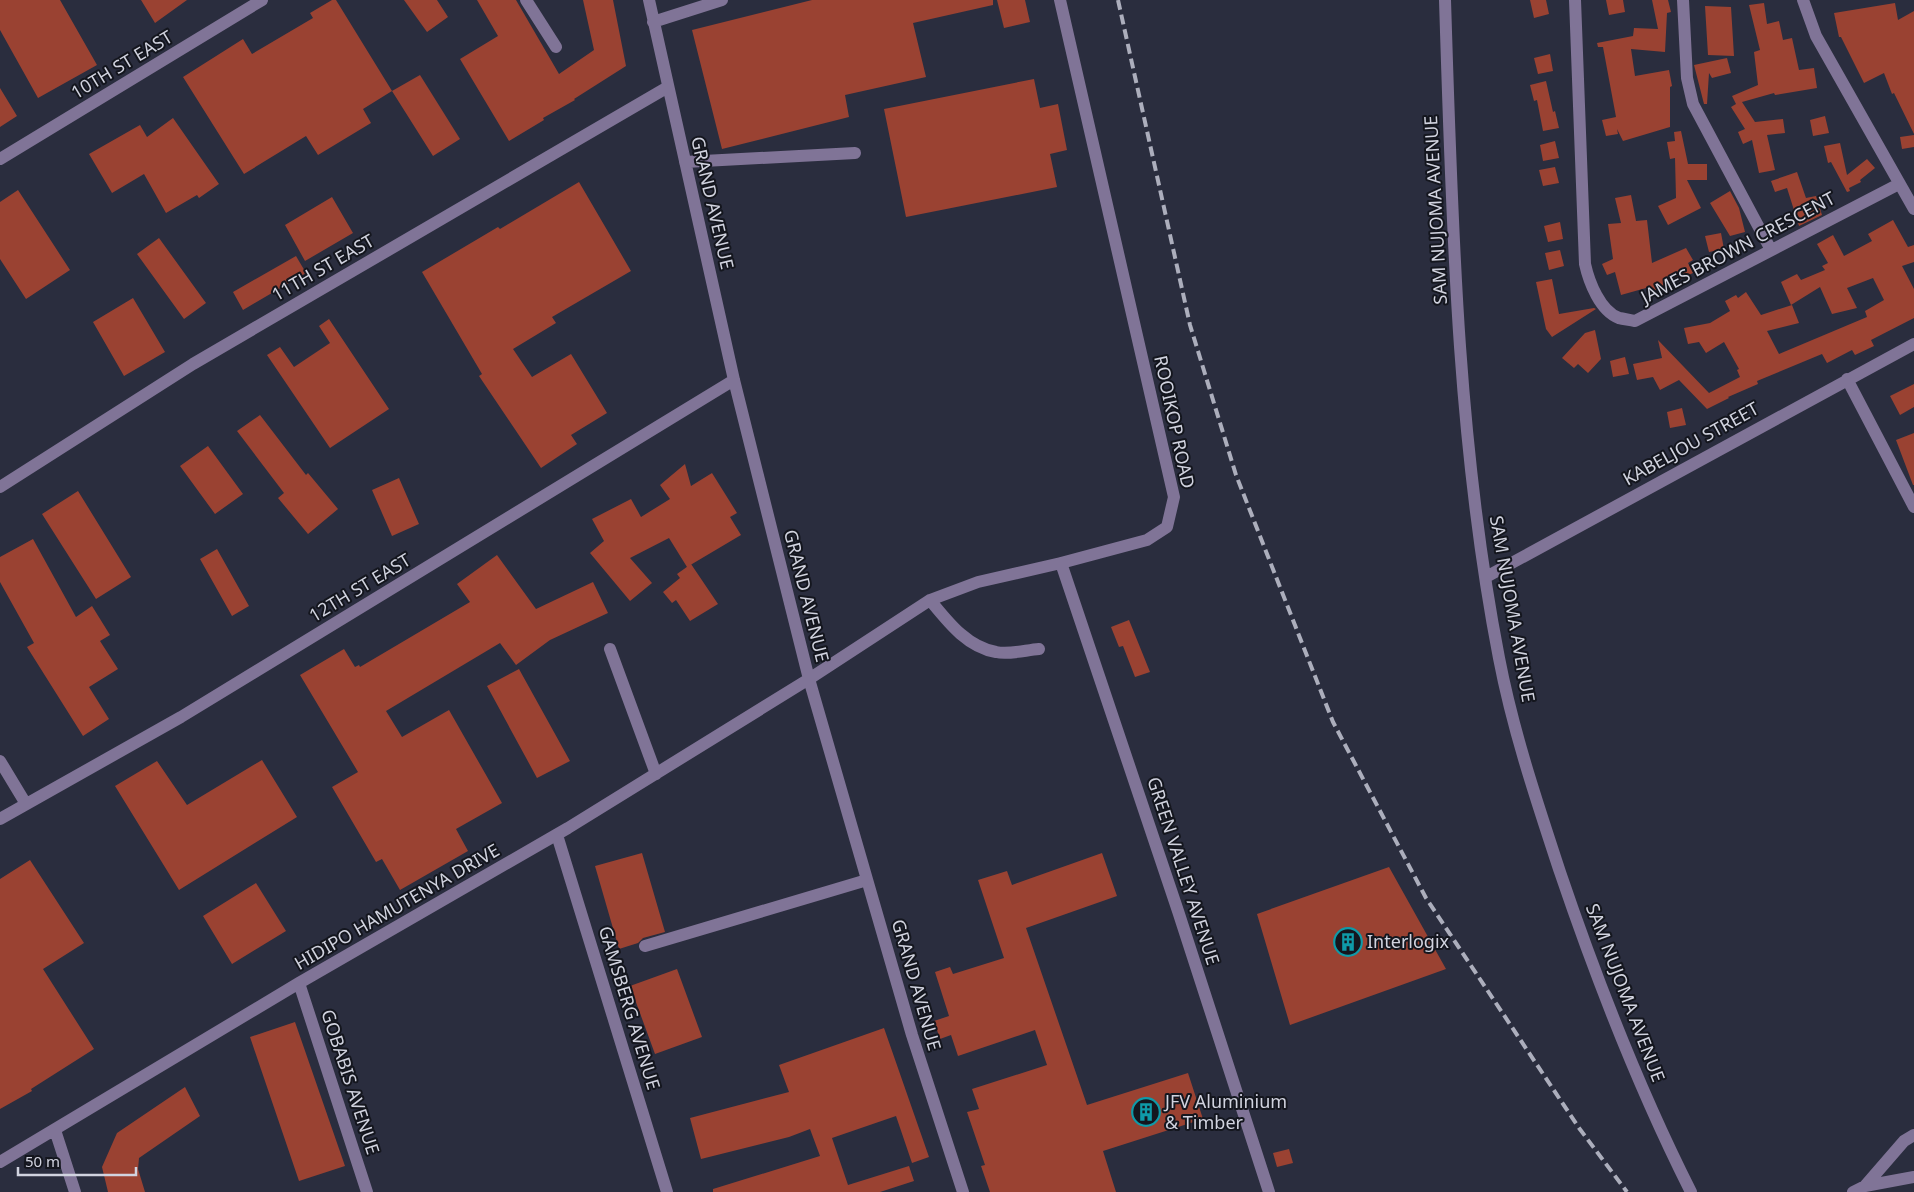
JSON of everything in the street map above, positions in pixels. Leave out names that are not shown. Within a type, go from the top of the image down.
[{"type":"street","name":"10TH ST EAST","points":[[0,159],[262,0]]},
{"type":"street","points":[[526,0],[556,47]]},
{"type":"street","name":"GRAND AVENUE","points":[[649,0],[734,380],[809,678],[912,1035],[963,1192]]},
{"type":"street","points":[[654,22],[722,0]]},
{"type":"street","name":"ROOIKOP ROAD","points":[[809,678],[930,600],[978,582],[1061,563],[1147,540],[1167,527],[1174,497],[1060,0]]},
{"type":"street","name":"SAM NUJOMA AVENUE","points":[[1445,0],[1452,198],[1465,398],[1478,526],[1500,660],[1531,785],[1588,952],[1663,1136],[1691,1192]]},
{"type":"street","name":"JAMES BROWN CRESCENT","points":[[1575,0],[1585,264],[1589,282],[1602,304],[1617,317],[1635,321],[1899,184]]},
{"type":"street","points":[[1683,0],[1687,78],[1693,104],[1771,250]]},
{"type":"street","points":[[1803,0],[1816,36],[1914,209]]},
{"type":"street","name":"11TH ST EAST","points":[[0,487],[193,364],[668,86]]},
{"type":"street","points":[[685,162],[855,153]]},
{"type":"street","name":"KABELJOU STREET","points":[[1486,577],[1914,344]]},
{"type":"street","points":[[1847,379],[1914,507]]},
{"type":"street","name":"12TH ST EAST","points":[[0,819],[180,717],[734,380]]},
{"type":"street","name":"GREEN VALLEY AVENUE","points":[[1061,563],[1178,911],[1269,1192]]},
{"type":"street","points":[[930,600],[954,629],[976,646],[998,653],[1039,649]]},
{"type":"street","points":[[610,649],[656,774]]},
{"type":"street","name":"HIDIPO HAMUTENYA DRIVE","points":[[0,1162],[299,983],[557,835],[809,678]]},
{"type":"street","points":[[0,761],[26,804]]},
{"type":"street","name":"GAMSBERG AVENUE","points":[[557,835],[667,1192]]},
{"type":"street","points":[[645,946],[867,880]]},
{"type":"street","name":"GOBABIS AVENUE","points":[[299,983],[367,1192]]},
{"type":"street","points":[[55,1130],[75,1192]]},
{"type":"street","points":[[1859,1189],[1904,1141],[1914,1135]]},
{"type":"street","points":[[1859,1189],[1914,1177]]},
{"type":"building","points":[[0,0],[60,0],[97,65],[38,98],[0,30]]},
{"type":"building","points":[[141,0],[187,0],[155,23]]},
{"type":"building","points":[[332,0],[336,0],[392,91],[363,109],[371,123],[318,155],[306,136],[244,174],[183,77],[243,39],[252,54],[313,18],[310,13]]},
{"type":"building","points":[[404,0],[437,0],[448,17],[427,32]]},
{"type":"building","points":[[477,0],[516,0],[559,74],[594,50],[583,0],[613,0],[626,66],[509,141],[460,59],[498,36]]},
{"type":"building","points":[[812,0],[993,0],[993,5],[913,23],[926,77],[845,95],[849,117],[722,149],[692,30]]},
{"type":"building","points":[[997,0],[1025,0],[1030,22],[1004,28]]},
{"type":"building","points":[[1530,0],[1546,0],[1549,14],[1534,18]]},
{"type":"building","points":[[1606,0],[1623,0],[1625,12],[1609,15]]},
{"type":"building","points":[[1652,0],[1668,0],[1671,12],[1667,13],[1665,52],[1631,49],[1635,76],[1669,70],[1672,86],[1670,87],[1670,127],[1623,141],[1617,129],[1618,134],[1606,136],[1602,120],[1616,117],[1603,47],[1598,47],[1597,43],[1633,36],[1634,28],[1658,29]]},
{"type":"building","points":[[1764,3],[1767,24],[1779,21],[1783,40],[1792,38],[1799,70],[1814,68],[1817,88],[1775,95],[1774,93],[1742,102],[1755,122],[1783,119],[1785,133],[1767,135],[1775,170],[1759,173],[1752,140],[1743,144],[1738,132],[1745,129],[1731,107],[1736,104],[1732,96],[1758,85],[1754,52],[1760,50],[1749,5]]},
{"type":"building","points":[[1895,3],[1898,20],[1914,11],[1914,134],[1894,93],[1892,94],[1884,73],[1864,83],[1841,37],[1839,37],[1834,13]]},
{"type":"building","points":[[1705,6],[1731,7],[1734,56],[1708,55]]},
{"type":"building","points":[[1550,54],[1553,71],[1538,74],[1534,58]]},
{"type":"building","points":[[1727,58],[1731,73],[1712,78],[1709,73],[1707,104],[1704,104],[1694,65]]},
{"type":"building","points":[[420,75],[460,139],[433,156],[392,91]]},
{"type":"building","points":[[1034,79],[1040,108],[1058,104],[1067,150],[1050,154],[1057,187],[906,217],[884,109]]},
{"type":"building","points":[[1546,81],[1553,112],[1555,111],[1559,128],[1543,131],[1537,100],[1534,101],[1530,85]]},
{"type":"building","points":[[0,88],[17,116],[0,127]]},
{"type":"building","points":[[1825,116],[1829,133],[1813,136],[1810,120]]},
{"type":"building","points":[[173,118],[219,184],[199,198],[197,195],[166,213],[144,174],[112,193],[89,154],[140,125],[147,137]]},
{"type":"building","points":[[1681,131],[1688,164],[1707,164],[1707,180],[1687,180],[1701,208],[1668,225],[1658,206],[1676,198],[1675,158],[1670,159],[1667,142],[1675,141],[1674,132]]},
{"type":"building","points":[[1914,135],[1914,147],[1902,149],[1900,137]]},
{"type":"building","points":[[1555,141],[1559,158],[1543,161],[1540,145]]},
{"type":"building","points":[[1840,143],[1847,175],[1867,159],[1875,168],[1860,180],[1861,182],[1849,188],[1850,191],[1847,192],[1831,162],[1828,163],[1824,146]]},
{"type":"building","points":[[1555,167],[1559,183],[1543,186],[1539,170]]},
{"type":"building","points":[[1797,172],[1806,198],[1816,196],[1822,215],[1799,226],[1787,188],[1775,192],[1771,181]]},
{"type":"building","points":[[579,182],[631,271],[552,317],[556,323],[513,349],[532,377],[571,354],[607,413],[571,435],[577,444],[541,468],[479,376],[482,374],[422,272]]},
{"type":"building","points":[[18,190],[70,270],[26,299],[0,259],[0,202]]},
{"type":"building","points":[[1730,191],[1739,208],[1745,232],[1730,236],[1710,203]]},
{"type":"building","points":[[1631,195],[1636,221],[1647,220],[1652,263],[1686,248],[1693,260],[1688,263],[1693,273],[1650,293],[1646,288],[1621,295],[1615,272],[1607,275],[1602,264],[1613,259],[1608,224],[1621,223],[1615,198]]},
{"type":"building","points":[[332,197],[353,233],[305,261],[285,225]]},
{"type":"building","points":[[1893,220],[1908,247],[1914,245],[1914,262],[1902,266],[1914,289],[1914,318],[1871,340],[1874,346],[1855,355],[1852,350],[1827,363],[1822,354],[1757,381],[1758,384],[1728,397],[1707,409],[1679,380],[1660,390],[1653,377],[1637,380],[1633,364],[1662,358],[1658,340],[1709,393],[1740,377],[1737,370],[1739,369],[1724,342],[1706,353],[1699,342],[1688,344],[1684,328],[1710,323],[1730,311],[1725,301],[1736,295],[1738,298],[1746,292],[1761,315],[1792,305],[1799,323],[1767,331],[1779,354],[1867,317],[1865,311],[1884,300],[1873,278],[1847,288],[1857,308],[1832,314],[1820,287],[1791,305],[1781,282],[1797,274],[1801,280],[1825,270],[1822,266],[1828,263],[1817,244],[1833,235],[1844,256],[1872,241],[1868,234]]},
{"type":"building","points":[[1560,222],[1563,239],[1548,242],[1544,226]]},
{"type":"building","points":[[1721,233],[1724,249],[1709,252],[1705,236]]},
{"type":"building","points":[[159,238],[206,303],[184,319],[137,254]]},
{"type":"building","points":[[1560,250],[1564,266],[1549,270],[1545,253]]},
{"type":"building","points":[[296,256],[306,273],[243,310],[233,292]]},
{"type":"building","points":[[1552,279],[1559,314],[1596,309],[1552,337],[1546,329],[1536,282]]},
{"type":"building","points":[[133,298],[165,352],[124,376],[93,322]]},
{"type":"building","points":[[329,319],[389,409],[330,448],[267,355],[280,347],[294,367],[330,343],[319,326]]},
{"type":"building","points":[[1595,330],[1601,359],[1588,373],[1578,364],[1574,368],[1562,358],[1585,333]]},
{"type":"building","points":[[1625,357],[1629,374],[1613,377],[1610,361]]},
{"type":"building","points":[[1914,384],[1914,407],[1900,415],[1890,396]]},
{"type":"building","points":[[1682,408],[1686,425],[1670,428],[1667,412]]},
{"type":"building","points":[[260,415],[306,475],[308,473],[338,509],[308,534],[278,498],[284,493],[237,431]]},
{"type":"building","points":[[1914,433],[1914,485],[1913,485],[1896,440]]},
{"type":"building","points":[[208,446],[243,494],[215,514],[180,466]]},
{"type":"building","points":[[685,464],[691,486],[712,473],[737,513],[730,517],[741,535],[687,567],[669,538],[630,558],[652,583],[630,601],[590,553],[604,541],[592,519],[631,499],[641,517],[670,499],[660,485]]},
{"type":"building","points":[[399,478],[419,524],[392,536],[372,490]]},
{"type":"building","points":[[78,491],[131,577],[96,599],[42,514]]},
{"type":"building","points":[[33,539],[76,617],[92,606],[110,635],[100,641],[118,669],[89,687],[109,719],[83,736],[27,647],[34,643],[0,582],[0,557]]},
{"type":"building","points":[[217,549],[249,606],[232,616],[200,559]]},
{"type":"building","points":[[497,555],[536,609],[593,582],[608,613],[550,640],[516,665],[500,643],[386,711],[402,737],[449,710],[502,803],[456,829],[468,851],[400,890],[382,859],[376,862],[332,787],[358,772],[300,675],[344,649],[355,667],[359,665],[360,667],[470,602],[457,584]]},
{"type":"building","points":[[691,564],[718,604],[690,621],[676,600],[672,603],[663,592],[680,578],[677,574]]},
{"type":"building","points":[[1129,620],[1150,672],[1135,677],[1123,646],[1119,647],[1111,627]]},
{"type":"building","points":[[519,669],[570,761],[537,778],[487,686]]},
{"type":"building","points":[[262,760],[297,817],[179,890],[115,786],[157,761],[187,805]]},
{"type":"building","points":[[642,853],[665,932],[643,938],[638,943],[619,949],[595,866]]},
{"type":"building","points":[[1102,853],[1117,896],[1026,928],[1087,1105],[1188,1073],[1203,1119],[1103,1151],[1116,1192],[990,1192],[981,1166],[985,1165],[967,1112],[979,1109],[972,1089],[1047,1065],[1035,1030],[958,1056],[951,1035],[940,1039],[934,1021],[949,1016],[935,972],[950,967],[953,974],[1004,958],[978,880],[1007,871],[1012,885]]},
{"type":"building","points":[[30,860],[84,943],[43,969],[94,1049],[31,1089],[32,1091],[0,1109],[0,879]]},
{"type":"building","name":"Interlogix","points":[[1389,867],[1446,969],[1290,1025],[1257,914]]},
{"type":"building","points":[[256,883],[286,931],[232,964],[203,916]]},
{"type":"building","points":[[677,969],[702,1037],[655,1054],[630,986]]},
{"type":"building","points":[[295,1022],[345,1166],[299,1181],[250,1037]]},
{"type":"building","points":[[884,1028],[929,1157],[912,1163],[896,1116],[832,1138],[848,1185],[909,1166],[914,1181],[880,1192],[713,1192],[713,1189],[820,1156],[810,1129],[789,1137],[701,1159],[690,1118],[789,1092],[779,1065]]},
{"type":"building","points":[[185,1087],[200,1116],[139,1158],[138,1169],[145,1192],[108,1192],[102,1167],[117,1133]]},
{"type":"building","points":[[1289,1149],[1293,1163],[1277,1167],[1273,1153]]},
{"type":"railway","points":[[1118,0],[1190,325],[1236,475],[1333,722],[1426,898],[1579,1128],[1627,1192]]},
{"type":"place","name":"Interlogix","points":[[1348,942]]},
{"type":"place","name":"JFV Aluminium & Timber","points":[[1146,1112]]}]
